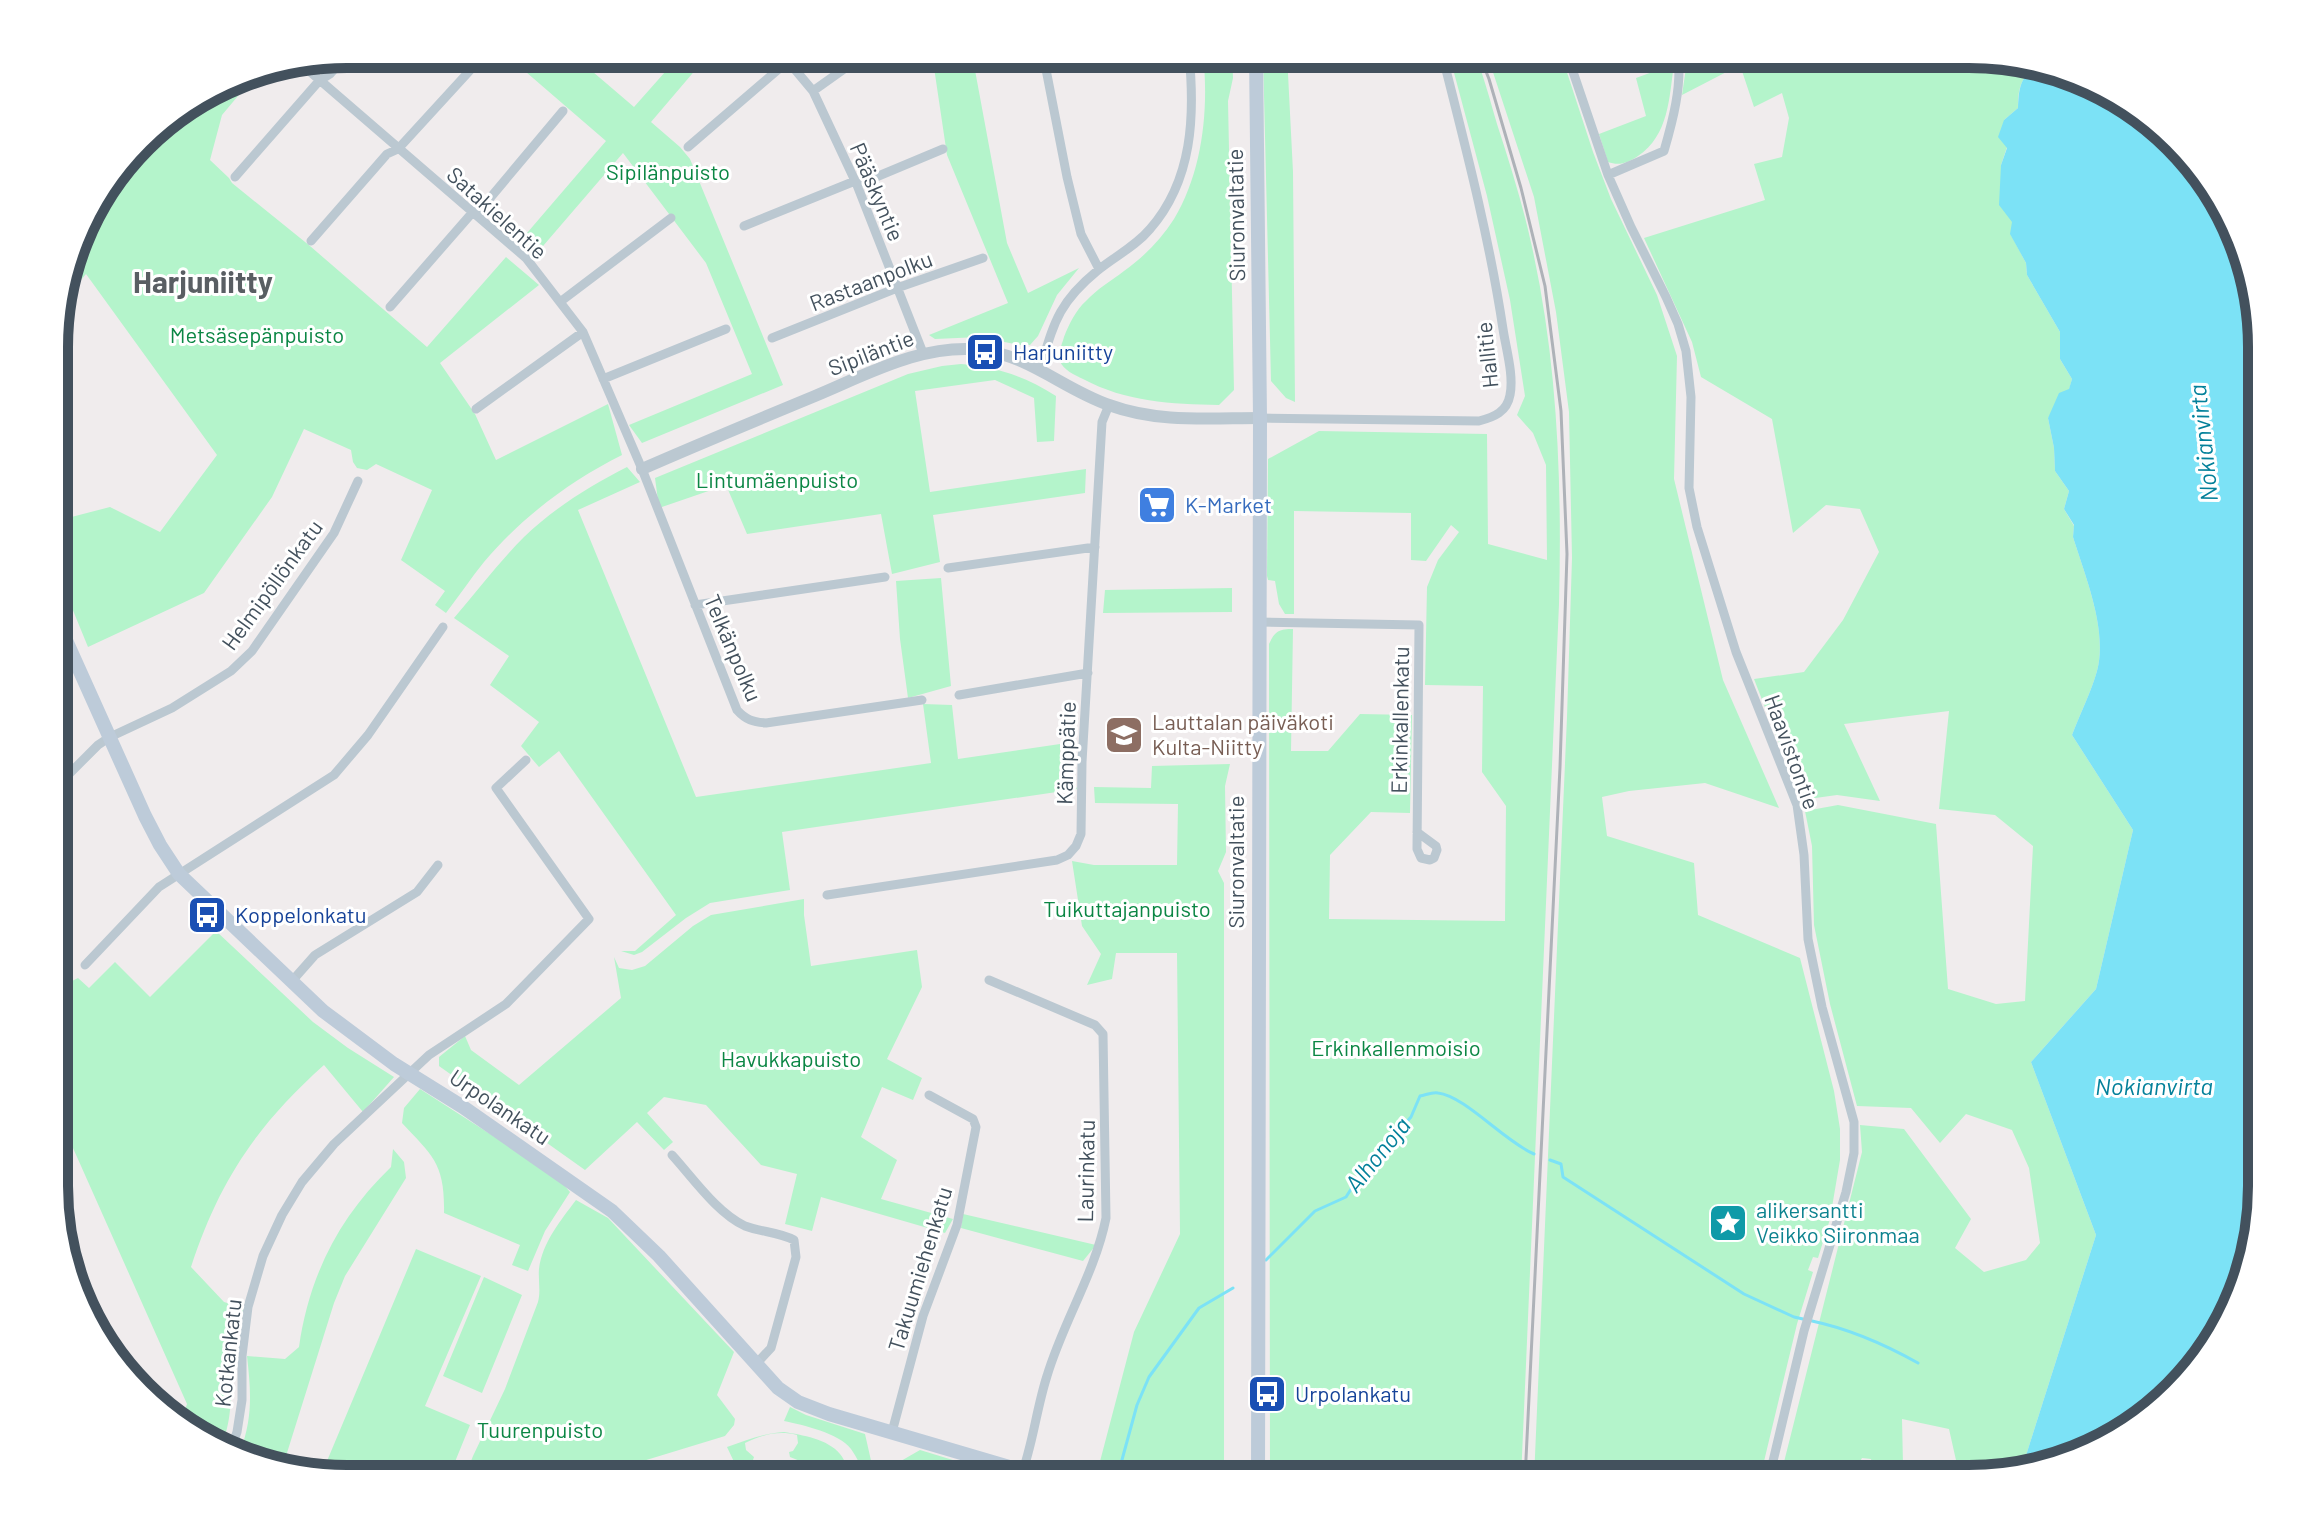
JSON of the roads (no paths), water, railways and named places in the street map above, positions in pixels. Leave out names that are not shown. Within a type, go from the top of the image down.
[{"type":"main road","name":"Siuronvaltatie","points":[[1256,68],[1260,418],[1258,1464]]},
{"type":"main road","name":"Urpolankatu","points":[[68,644],[160,845],[179,874],[323,1011],[612,1211],[659,1256],[755,1365],[778,1388],[798,1402],[993,1465]]},
{"type":"street","points":[[311,241],[387,154],[398,149],[472,68]]},
{"type":"street","points":[[688,147],[773,68]]},
{"type":"street","name":"Pääskyntie","points":[[794,68],[813,91],[856,183],[923,353]]},
{"type":"street","points":[[813,91],[845,68]]},
{"type":"street","points":[[1046,68],[1081,234],[1099,269]]},
{"type":"street","points":[[1040,369],[1051,330],[1068,298],[1150,229],[1178,183],[1188,151],[1192,123],[1190,68]]},
{"type":"street","name":"Hallitie","points":[[1260,418],[1479,421],[1493,417],[1504,409],[1510,396],[1510,376],[1497,286],[1445,68]]},
{"type":"street","name":"Haavistontie","points":[[1572,68],[1608,175],[1678,324],[1686,351],[1691,397],[1689,488],[1697,527],[1736,652],[1797,805],[1804,855],[1808,939],[1822,1007],[1854,1122],[1854,1153],[1846,1192],[1804,1331],[1772,1464]]},
{"type":"street","points":[[1608,175],[1664,151],[1675,107],[1679,68]]},
{"type":"street","points":[[235,177],[319,81],[335,69]]},
{"type":"street","name":"Satakielentie","points":[[308,71],[526,258],[583,332],[642,469]]},
{"type":"street","points":[[390,307],[472,213],[480,210],[563,111]]},
{"type":"street","points":[[744,226],[943,149]]},
{"type":"street","points":[[560,302],[671,218]]},
{"type":"street","name":"Rastaanpolku","points":[[772,338],[897,288],[983,258]]},
{"type":"street","points":[[603,379],[726,329]]},
{"type":"street","points":[[476,409],[583,332]]},
{"type":"street","name":"Sipiläntie","points":[[642,469],[923,353],[952,348],[1006,355],[1040,369],[1073,389],[1131,412],[1162,417],[1260,418]]},
{"type":"street","name":"Kämppätie","points":[[827,895],[1057,860],[1068,855],[1076,846],[1081,834],[1082,762],[1102,422],[1109,405]]},
{"type":"street","name":"Telkänpolku","points":[[642,469],[737,710],[744,718],[766,723],[922,700]]},
{"type":"street","name":"Helmipöllönkatu","points":[[68,775],[98,745],[172,708],[230,671],[252,651],[334,533],[358,481]]},
{"type":"street","points":[[948,568],[1095,547]]},
{"type":"street","points":[[695,605],[885,577]]},
{"type":"street","name":"Erkinkallenkatu","points":[[1258,622],[1419,625],[1417,832]]},
{"type":"street","points":[[85,965],[159,887],[334,775],[368,735],[443,627]]},
{"type":"street","points":[[959,695],[1088,673]]},
{"type":"street","name":"Kotkankatu","points":[[234,1440],[242,1400],[242,1356],[248,1307],[263,1256],[302,1182],[334,1144],[437,1049],[506,1004],[589,919],[496,788],[526,760]]},
{"type":"street","points":[[292,981],[315,955],[417,892],[438,865]]},
{"type":"street","name":"Laurinkatu","points":[[989,980],[1095,1025],[1103,1034],[1106,1218],[1102,1240],[1046,1378],[1025,1465]]},
{"type":"street","name":"Takuumiehenkatu","points":[[892,1432],[923,1316],[957,1225],[976,1127],[973,1119],[929,1095]]},
{"type":"street","points":[[672,1155],[729,1217],[748,1227],[794,1240],[796,1257],[771,1348],[755,1365]]},
{"type":"water","name":"Nokianvirta","points":[[2028,74],[2092,97],[2124,115],[2166,150],[2190,177],[2211,208],[2227,240],[2243,293],[2247,329],[2247,1204],[2243,1240],[2219,1309],[2201,1341],[2166,1383],[2139,1407],[2108,1428],[2058,1450],[2025,1460],[2096,1235],[2031,1062],[2096,989],[2133,830],[2072,735],[2095,679],[2100,638],[2094,603],[2073,537],[2074,525],[2064,509],[2069,491],[2055,471],[2048,418],[2059,393],[2069,389],[2072,379],[2060,359],[2060,332],[2027,275],[2026,263],[2010,234],[2012,222],[1999,205],[2001,165],[2007,148],[1998,137],[2004,120],[2018,108]]},
{"type":"waterway","name":"Alhonoja","points":[[1266,1260],[1315,1211],[1346,1197],[1360,1175],[1384,1150],[1389,1137],[1411,1117],[1420,1096],[1436,1093],[1449,1096],[1534,1154]]},
{"type":"waterway","name":"Alhonoja","points":[[1550,1160],[1561,1164],[1563,1177],[1744,1294],[1803,1319]]},
{"type":"waterway","name":"Alhonoja","points":[[1121,1465],[1137,1405],[1149,1377],[1199,1308],[1233,1288]]},
{"type":"waterway","name":"Alhonoja","points":[[1812,1321],[1866,1338],[1918,1363]]},
{"type":"railway","points":[[1485,68],[1521,188],[1545,286],[1561,411],[1567,554],[1560,767],[1526,1464]]},
{"type":"place","name":"Harjuniitty","points":[[985,352]]},
{"type":"place","name":"K-Market","points":[[1157,505]]},
{"type":"place","name":"Lauttalan päiväkoti Kulta-Niitty","points":[[1124,735]]},
{"type":"place","name":"Koppelonkatu","points":[[207,915]]},
{"type":"place","name":"alikersantti Veikko Siironmaa","points":[[1728,1223]]},
{"type":"place","name":"Urpolankatu","points":[[1267,1394]]},
{"type":"district","name":"Harjuniitty","points":[[203,283]]},
{"type":"park label","name":"Sipilänpuisto","points":[[668,172]]},
{"type":"park label","name":"Metsäsepänpuisto","points":[[257,335]]},
{"type":"park label","name":"Lintumäenpuisto","points":[[777,480]]},
{"type":"park label","name":"Tuikuttajanpuisto","points":[[1127,909]]},
{"type":"park label","name":"Erkinkallenmoisio","points":[[1396,1048]]},
{"type":"park label","name":"Havukkapuisto","points":[[791,1059]]},
{"type":"park label","name":"Tuurenpuisto","points":[[540,1430]]}]
